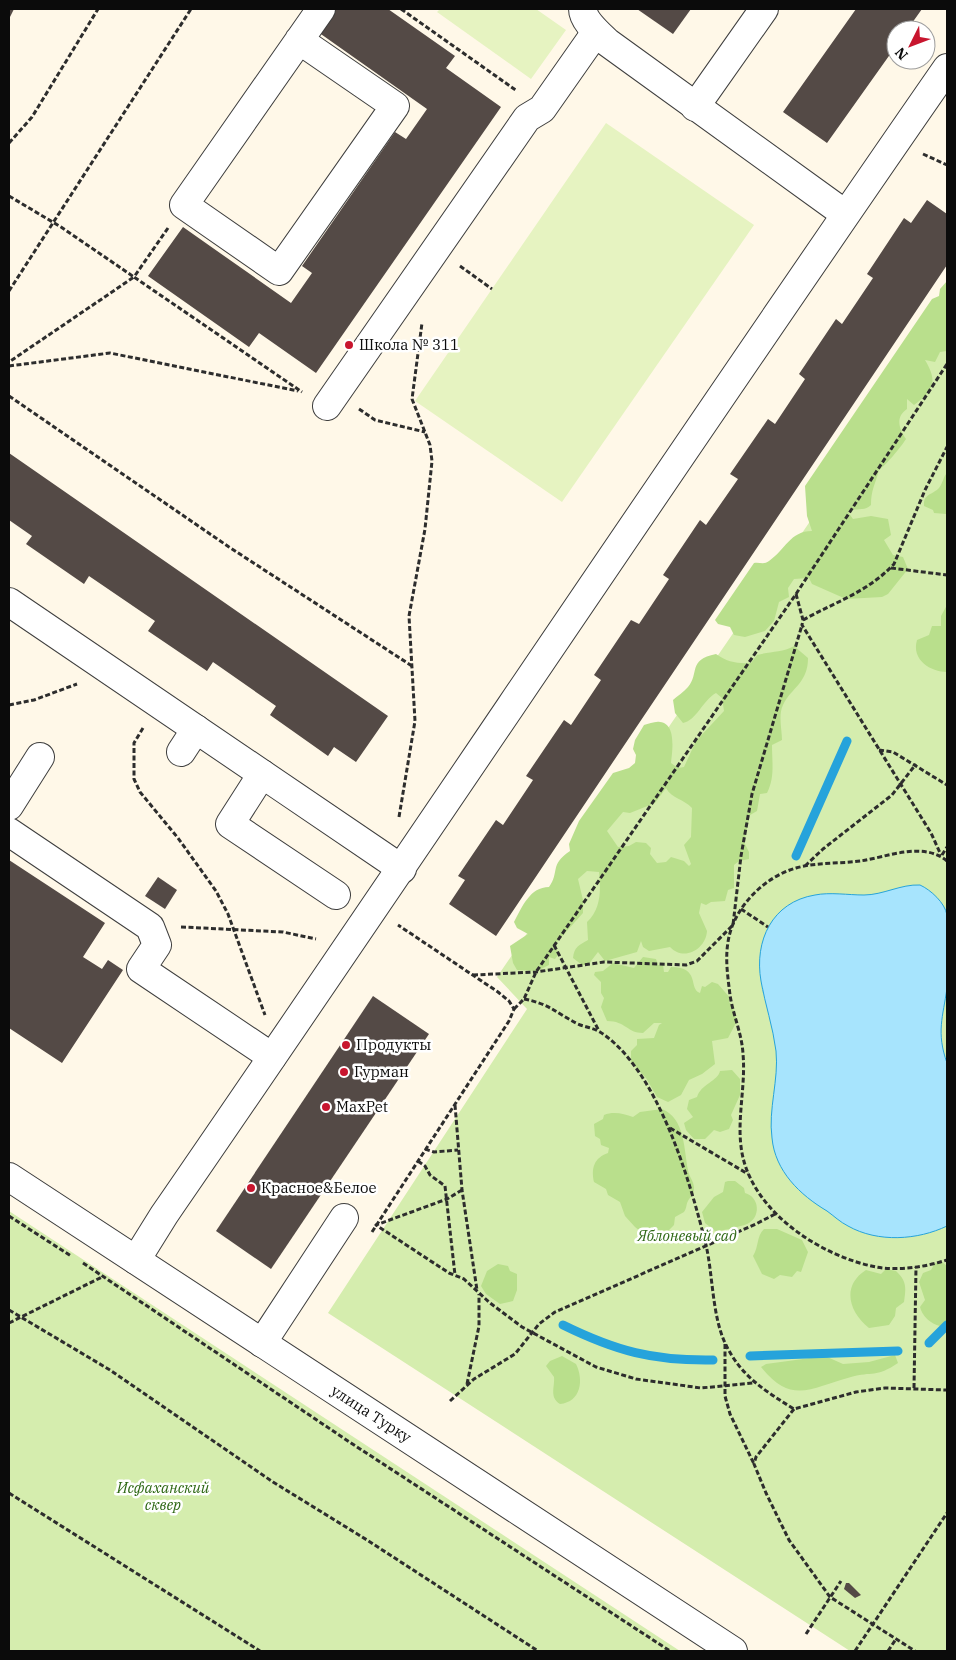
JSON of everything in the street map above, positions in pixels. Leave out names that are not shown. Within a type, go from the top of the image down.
[{"type":"street","points":[[299,40],[394,106],[279,271],[184,205],[299,40],[321,9]]},
{"type":"street","points":[[695,107],[764,9]]},
{"type":"street","points":[[332,399],[527,118],[542,109],[590,20],[695,107],[845,214]]},
{"type":"street","points":[[136,1260],[164,1215],[402,868],[845,214],[947,68]]},
{"type":"street","points":[[9,602],[402,868]]},
{"type":"street","points":[[181,752],[196,729]]},
{"type":"street","points":[[9,806],[40,757]]},
{"type":"street","points":[[262,774],[230,824],[336,895]]},
{"type":"street","points":[[9,832],[150,926],[157,945],[141,969],[272,1058]]},
{"type":"street","name":"улица Турку","points":[[9,1177],[733,1651]]},
{"type":"street","points":[[262,1344],[344,1218]]},
{"type":"path","points":[[9,143],[32,117],[98,9]]},
{"type":"path","points":[[9,290],[191,9]]},
{"type":"path","points":[[401,9],[542,109]]},
{"type":"path","points":[[9,196],[53,222],[301,391]]},
{"type":"path","points":[[9,362],[134,277],[184,205]]},
{"type":"path","points":[[436,249],[492,289]]},
{"type":"path","points":[[398,820],[415,721],[409,616],[425,529],[432,460],[430,445],[412,399],[424,310],[422,296],[411,285]]},
{"type":"path","points":[[9,366],[110,353],[301,391],[332,399],[374,420],[424,432]]},
{"type":"path","points":[[371,1233],[455,1105],[514,1009],[524,999],[536,972],[796,594],[947,364]]},
{"type":"path","points":[[9,396],[229,547],[412,666]]},
{"type":"path","points":[[803,620],[862,591],[890,568],[900,552],[925,490],[947,447]]},
{"type":"path","points":[[890,568],[947,575]]},
{"type":"path","points":[[796,594],[803,620],[752,794],[740,864],[733,925],[726,957],[730,997],[743,1050],[742,1152],[748,1174],[761,1195],[777,1213],[808,1240],[830,1251],[876,1266],[916,1267],[947,1260]]},
{"type":"path","points":[[802,625],[931,833],[941,856]]},
{"type":"path","points":[[9,705],[61,691],[108,670]]},
{"type":"path","points":[[158,703],[134,743],[134,779],[140,792],[178,838],[216,892],[234,930],[263,1009],[272,1058]]},
{"type":"path","points":[[879,750],[893,752],[916,764],[947,785]]},
{"type":"path","points":[[804,867],[823,849],[892,796],[916,764]]},
{"type":"path","points":[[941,856],[947,847]]},
{"type":"path","points":[[473,975],[536,972],[604,962],[686,964],[697,961],[733,925],[741,909],[763,885],[778,875],[804,867],[855,862],[919,851],[932,851],[947,861]]},
{"type":"path","points":[[374,909],[510,1001],[514,1009]]},
{"type":"path","points":[[741,909],[768,927]]},
{"type":"path","points":[[150,926],[283,932],[309,939],[354,938]]},
{"type":"path","points":[[554,945],[599,1032]]},
{"type":"path","points":[[524,999],[542,1002],[578,1024],[599,1032],[621,1050],[636,1070],[670,1128],[706,1246],[711,1286],[725,1344],[725,1396],[730,1414],[766,1493],[789,1540],[830,1597],[915,1651]]},
{"type":"path","points":[[455,1105],[462,1190],[478,1292],[479,1326],[467,1385]]},
{"type":"path","points":[[670,1128],[748,1174]]},
{"type":"path","points":[[426,1149],[434,1152],[458,1150]]},
{"type":"path","points":[[418,1161],[425,1166],[430,1175],[446,1186],[455,1275]]},
{"type":"path","points":[[376,1225],[447,1199],[462,1190]]},
{"type":"path","points":[[450,1401],[467,1385],[516,1354],[524,1346],[532,1333],[555,1312],[777,1213]]},
{"type":"path","points":[[9,1216],[74,1257]]},
{"type":"path","points":[[376,1225],[464,1279],[506,1316],[532,1333],[580,1359],[617,1374],[701,1388],[753,1383]]},
{"type":"path","points":[[81,1262],[670,1651]]},
{"type":"path","points":[[914,1388],[916,1267]]},
{"type":"path","points":[[9,1323],[104,1276]]},
{"type":"path","points":[[9,1310],[110,1370],[273,1482],[367,1540],[538,1651]]},
{"type":"path","points":[[725,1344],[736,1363],[753,1383],[794,1409]]},
{"type":"path","points":[[754,1464],[756,1457],[794,1409],[856,1392],[914,1388],[947,1390]]},
{"type":"path","points":[[9,1493],[260,1651]]},
{"type":"path","points":[[855,1651],[947,1513]]},
{"type":"path","points":[[806,1634],[841,1581]]},
{"type":"path","points":[[888,1651],[896,1639]]},
{"type":"green space","points":[[440,9],[536,9],[566,30],[531,79],[437,12]]},
{"type":"green space","points":[[606,123],[754,225],[562,502],[415,401]]},
{"type":"green space","points":[[947,281],[947,351],[940,352],[935,362],[925,360],[932,374],[932,385],[926,395],[914,405],[907,399],[907,409],[903,412],[899,423],[906,439],[879,470],[872,491],[871,505],[848,512],[853,519],[871,516],[888,519],[891,535],[884,540],[893,555],[903,557],[908,569],[888,594],[882,597],[846,599],[812,584],[809,578],[794,579],[788,588],[789,597],[779,602],[774,621],[765,631],[745,637],[734,635],[730,627],[718,624],[715,620],[754,563],[767,562],[775,557],[798,534],[812,531],[807,516],[805,486],[932,299],[939,296],[940,289]]},
{"type":"green space","name":"Яблоневый сад","points":[[947,322],[947,1651],[850,1651],[328,1313],[527,1009],[497,977]]},
{"type":"green space","points":[[947,473],[947,517],[946,514],[934,513],[933,510],[924,506],[924,502],[926,497],[939,488]]},
{"type":"green space","points":[[947,605],[947,672],[935,670],[924,664],[917,653],[916,647],[917,640],[929,635],[932,626],[941,626],[941,616]]},
{"type":"green space","points":[[794,646],[808,658],[807,666],[799,684],[783,705],[780,718],[782,740],[772,745],[770,787],[767,793],[760,794],[757,811],[750,815],[744,842],[749,852],[749,859],[739,861],[734,865],[734,888],[728,890],[725,901],[711,902],[706,905],[701,903],[699,913],[707,931],[706,937],[699,948],[688,953],[676,951],[670,947],[649,951],[643,947],[641,941],[637,952],[605,961],[598,952],[588,965],[582,965],[573,958],[574,951],[588,940],[587,922],[595,911],[600,892],[599,872],[587,871],[578,879],[583,900],[583,913],[556,943],[558,955],[555,959],[549,957],[549,965],[537,971],[517,970],[513,963],[510,946],[528,934],[517,928],[514,922],[527,899],[532,894],[537,890],[549,887],[559,860],[570,851],[569,844],[579,821],[613,773],[629,768],[635,763],[636,755],[633,749],[635,740],[644,725],[660,722],[669,728],[672,739],[671,763],[678,768],[684,767],[696,741],[724,711],[722,698],[716,693],[688,721],[683,723],[675,713],[673,700],[688,687],[698,663],[716,654],[733,662],[751,663],[757,655]],"holes":[[[666,788],[692,808],[691,837],[684,845],[691,864],[689,866],[684,861],[671,857],[666,862],[657,863],[650,854],[651,848],[646,843],[636,842],[629,846],[618,847],[607,831],[623,812],[630,813],[655,803]]]},
{"type":"green space","points":[[643,957],[656,959],[658,965],[663,965],[664,972],[668,972],[671,967],[686,971],[690,974],[697,991],[700,993],[702,986],[705,987],[712,982],[718,984],[731,999],[729,1002],[732,1005],[737,1021],[728,1038],[712,1041],[715,1064],[702,1074],[689,1080],[681,1095],[668,1102],[657,1097],[646,1078],[631,1062],[631,1051],[637,1045],[637,1039],[654,1038],[659,1025],[662,1023],[654,1023],[643,1033],[633,1031],[618,1023],[607,1021],[601,1007],[604,998],[601,993],[601,982],[594,975],[595,972],[603,971],[613,963],[634,968]]},
{"type":"green space","points":[[732,1070],[740,1079],[740,1095],[731,1115],[733,1120],[729,1129],[720,1132],[714,1130],[705,1139],[694,1139],[686,1130],[684,1123],[693,1117],[687,1109],[689,1100],[697,1097],[702,1089],[720,1071]]},
{"type":"green space","points":[[662,1109],[670,1113],[679,1127],[694,1188],[687,1202],[686,1209],[675,1217],[674,1225],[668,1231],[661,1230],[658,1234],[640,1231],[635,1227],[625,1216],[620,1202],[608,1195],[606,1189],[594,1182],[593,1168],[599,1158],[608,1153],[609,1148],[601,1145],[600,1139],[595,1136],[594,1124],[603,1119],[604,1115],[611,1113],[633,1117],[640,1112]]},
{"type":"green space","points":[[735,1181],[744,1188],[745,1193],[754,1199],[757,1208],[755,1217],[747,1224],[715,1231],[705,1223],[702,1212],[714,1197],[723,1192],[725,1182]]},
{"type":"green space","name":"Исфаханский сквер","points":[[9,1211],[680,1651],[9,1651]]},
{"type":"green space","points":[[764,1229],[777,1229],[802,1240],[808,1252],[801,1272],[797,1271],[792,1277],[780,1275],[774,1279],[762,1274],[753,1256]]},
{"type":"green space","points":[[942,1262],[947,1266],[947,1324],[940,1326],[927,1319],[921,1310],[920,1307],[925,1300],[919,1282],[923,1273],[931,1270],[935,1263]]},
{"type":"green space","points":[[498,1264],[508,1266],[510,1271],[517,1274],[517,1290],[513,1301],[500,1304],[486,1294],[481,1286],[487,1271]]},
{"type":"green space","points":[[886,1269],[896,1271],[902,1278],[905,1289],[904,1302],[896,1308],[895,1316],[889,1325],[869,1328],[862,1322],[853,1307],[851,1291],[853,1284],[858,1276],[866,1270],[881,1274]]},
{"type":"green space","points":[[895,1355],[898,1363],[884,1371],[858,1375],[814,1389],[803,1390],[793,1390],[783,1386],[772,1379],[761,1367],[766,1364],[825,1356],[843,1364],[869,1362]]},
{"type":"green space","points":[[562,1356],[576,1364],[580,1383],[576,1395],[567,1402],[560,1404],[554,1395],[554,1377],[546,1366],[550,1361]]},
{"type":"water","points":[[920,885],[929,890],[940,902],[946,910],[948,921],[948,973],[941,1033],[947,1063],[947,1226],[936,1231],[911,1237],[885,1237],[872,1235],[848,1226],[817,1205],[791,1181],[778,1161],[774,1150],[771,1127],[777,1062],[773,1033],[761,981],[760,952],[769,926],[777,915],[787,906],[800,899],[827,894],[871,895],[906,886]]},
{"type":"building","points":[[9,9],[14,9],[9,19]]},
{"type":"building","points":[[334,9],[388,9],[455,56],[446,68],[501,107],[316,373],[259,333],[249,347],[148,276],[183,227],[291,303],[312,273],[302,266],[395,132],[406,139],[427,109],[318,32]]},
{"type":"building","points":[[637,9],[691,9],[673,34]]},
{"type":"building","points":[[856,9],[922,9],[914,20],[886,20],[886,60],[827,143],[783,112]]},
{"type":"building","points":[[927,200],[947,214],[947,265],[496,936],[449,904],[465,880],[458,876],[496,820],[503,825],[533,780],[526,776],[564,720],[571,725],[601,680],[594,675],[631,620],[639,624],[669,579],[663,575],[700,520],[706,525],[738,479],[730,474],[768,419],[775,424],[805,379],[799,374],[836,319],[842,324],[873,278],[867,274],[904,218],[911,223]]},
{"type":"building","points":[[9,453],[388,716],[356,762],[334,747],[328,756],[270,715],[276,706],[213,662],[207,671],[148,631],[155,621],[89,576],[84,584],[26,544],[32,536],[9,520]]},
{"type":"building","points":[[9,860],[105,923],[83,957],[102,969],[108,960],[123,970],[62,1063],[9,1028]]},
{"type":"building","points":[[158,877],[177,890],[165,909],[145,896]]},
{"type":"building","points":[[373,996],[429,1034],[271,1269],[216,1231]]},
{"type":"building","points":[[846,1583],[849,1583],[861,1595],[855,1598],[844,1589]]},
{"type":"waterway","points":[[796,856],[847,741]]},
{"type":"waterway","points":[[563,1325],[600,1342],[635,1353],[672,1359],[713,1360]]},
{"type":"waterway","points":[[929,1343],[947,1325]]},
{"type":"waterway","points":[[750,1356],[898,1351]]},
{"type":"place","name":"Школа № 311","points":[[349,345]]},
{"type":"place","name":"Продукты","points":[[346,1045]]},
{"type":"place","name":"Гурман","points":[[344,1072]]},
{"type":"place","name":"MaxPet","points":[[326,1107]]},
{"type":"place","name":"Красное&Белое","points":[[251,1188]]}]
